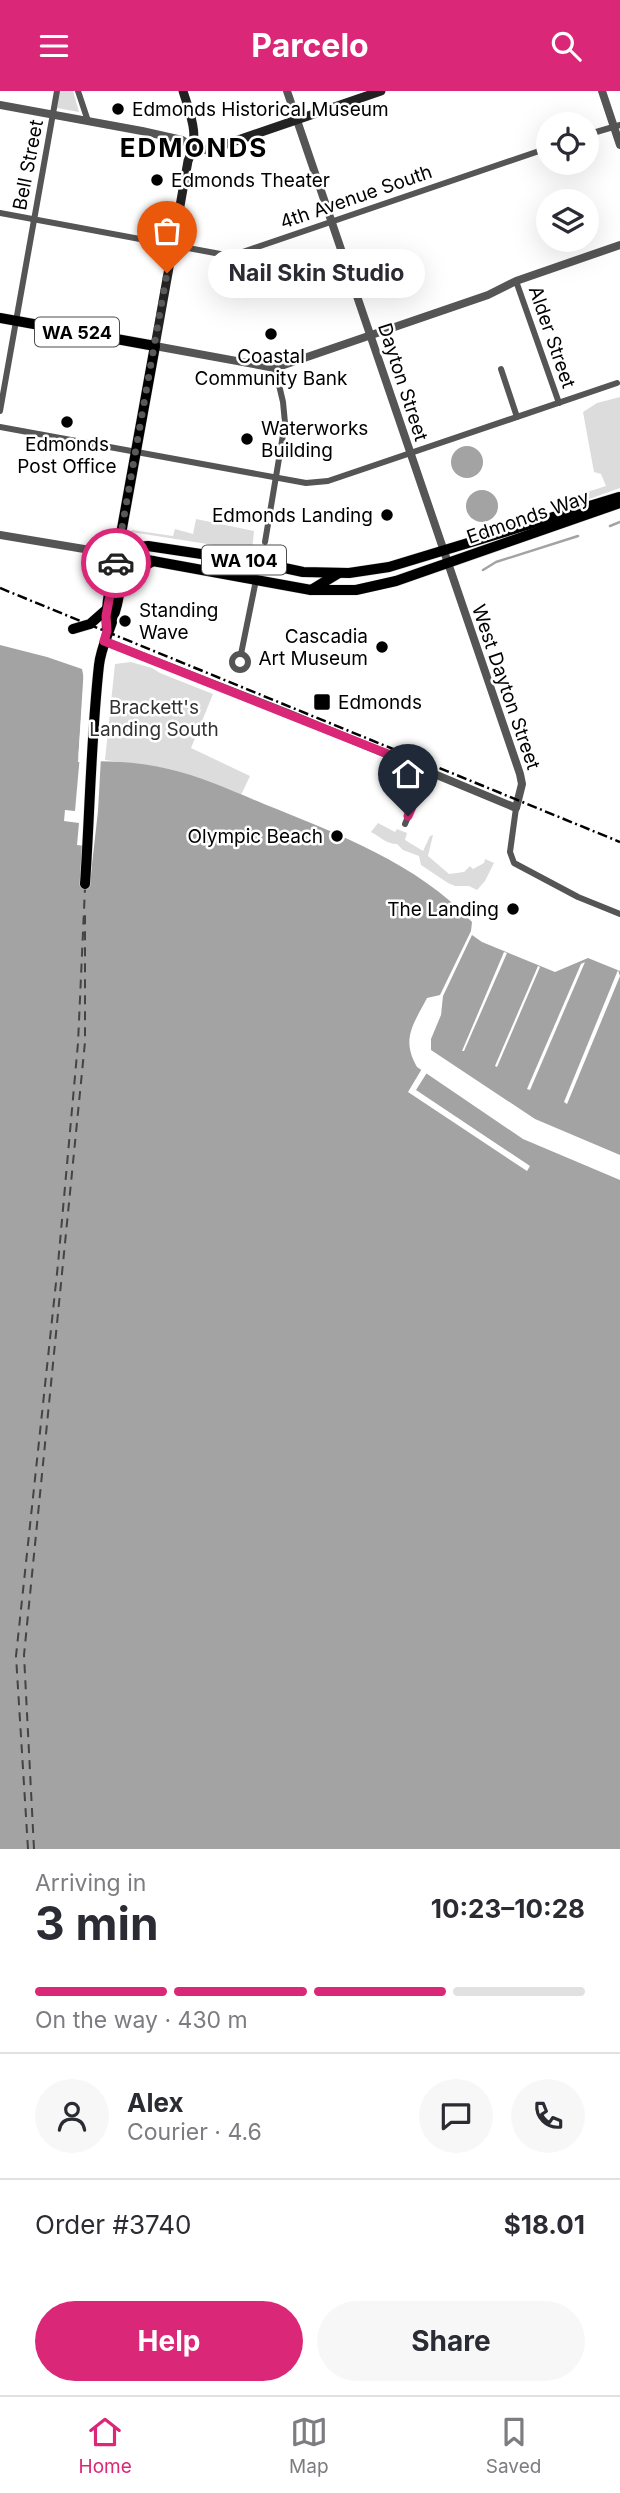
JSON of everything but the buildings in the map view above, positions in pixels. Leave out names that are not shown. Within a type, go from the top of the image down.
[{"type":"main road","points":[[105,640],[113,620],[120,586],[123,563],[119,545],[188,161],[195,148],[195,134],[183,91]]},
{"type":"main road","points":[[195,148],[209,149],[381,91]]},
{"type":"main road","name":"WA 524","points":[[0,318],[155,346]]},
{"type":"main road","name":"WA 104","points":[[466,544],[484,534],[620,491]]},
{"type":"main road","name":"WA 104","points":[[120,555],[138,547],[148,546],[303,572],[339,573],[389,567],[620,497]]},
{"type":"main road","name":"Edmonds Way","points":[[447,563],[620,503]]},
{"type":"main road","points":[[120,555],[153,561]]},
{"type":"main road","points":[[85,884],[92,744],[107,609],[120,555]]},
{"type":"main road","points":[[120,586],[128,576],[153,561]]},
{"type":"main road","name":"WA 104","points":[[153,561],[311,590],[341,591],[377,586],[447,563]]},
{"type":"main road","points":[[311,590],[339,573]]},
{"type":"main road","points":[[73,629],[90,624],[107,609]]},
{"type":"street","name":"Bell Street","points":[[0,411],[57,91]]},
{"type":"street","points":[[78,91],[88,121]]},
{"type":"street","name":"Dayton Street","points":[[287,91],[447,563]]},
{"type":"street","points":[[601,91],[617,126],[620,145]]},
{"type":"street","points":[[0,105],[182,140],[195,148]]},
{"type":"street","points":[[599,131],[617,126]]},
{"type":"street","name":"4th Avenue South","points":[[0,213],[231,256],[536,152]]},
{"type":"street","points":[[155,346],[275,368],[488,295],[516,281],[620,245]]},
{"type":"street","name":"Alder Street","points":[[516,281],[559,403]]},
{"type":"street","points":[[265,542],[285,423],[284,402],[275,368]]},
{"type":"street","points":[[501,369],[517,417]]},
{"type":"street","points":[[0,427],[306,483],[328,481],[617,383]]},
{"type":"street","points":[[0,534],[120,555]]},
{"type":"street","name":"West Dayton Street","points":[[447,563],[520,774],[522,784],[510,852],[514,863],[578,897],[620,914]]},
{"type":"street","points":[[242,654],[256,580]]},
{"type":"street","points":[[105,640],[516,808]]},
{"type":"street","points":[[405,824],[428,770]]},
{"type":"green space","points":[[59,91],[73,91],[79,112],[57,108]]},
{"type":"green space","points":[[620,397],[620,488],[589,499],[581,494],[606,486],[601,474],[594,472],[583,412],[597,403]]},
{"type":"green space","points":[[196,519],[254,531],[252,551],[131,532],[173,536],[175,529],[193,534]]},
{"type":"green space","name":"Brackett's Landing South","points":[[131,662],[213,694],[191,748],[250,776],[241,795],[170,769],[105,760],[115,664]]},
{"type":"green space","points":[[378,823],[395,832],[397,829],[407,833],[405,840],[423,851],[433,835],[428,856],[449,874],[464,872],[470,866],[473,869],[484,863],[485,859],[494,863],[477,890],[469,886],[455,886],[421,865],[419,856],[371,832]]},
{"type":"shaded area","points":[[467,446],[478,451],[483,462],[478,473],[467,478],[456,473],[451,462],[456,451]]},
{"type":"shaded area","points":[[482,490],[493,495],[498,506],[493,517],[482,522],[471,517],[466,506],[471,495]]},
{"type":"shaded area","points":[[0,645],[82,669],[84,679],[78,762],[112,761],[146,765],[205,780],[375,852],[427,883],[450,901],[472,922],[471,931],[440,995],[427,998],[413,1024],[409,1040],[417,1067],[523,1139],[620,1180],[620,1849],[0,1849]]},
{"type":"shaded area","points":[[472,935],[482,942],[555,972],[588,958],[620,971],[620,1155],[535,1119],[431,1050],[431,1039],[441,1015],[443,996]]},
{"type":"pier","points":[[84,666],[88,679],[82,758],[101,757],[90,882],[85,846],[77,845],[79,823],[64,821],[65,810],[75,811],[84,710],[78,762]]},
{"type":"pier","points":[[504,952],[507,953],[462,1051]]},
{"type":"pier","points":[[585,962],[530,1090],[527,1089],[581,964]]},
{"type":"pier","points":[[538,966],[540,967],[497,1067],[495,1066]]},
{"type":"pier","points":[[618,970],[620,976],[567,1104],[564,1102]]},
{"type":"pier","points":[[423,1067],[428,1071],[416,1090],[530,1166],[527,1171],[408,1092]]},
{"type":"waterway","points":[[610,526],[620,522]]},
{"type":"waterway","points":[[483,570],[496,562],[578,536]]},
{"type":"ferry route","points":[[28,1849],[16,1656],[58,1264],[78,1043],[85,888]]},
{"type":"ferry route","points":[[34,1849],[24,1655],[85,1042],[85,913]]},
{"type":"railway","points":[[0,588],[620,842]]},
{"type":"way so far","points":[[116,563],[120,555],[119,545],[167,273]]},
{"type":"place","name":"Edmonds Historical Museum","points":[[118,109]]},
{"type":"place","name":"Edmonds Theater","points":[[157,180]]},
{"type":"place","name":"Nail Skin Studio","points":[[167,273]]},
{"type":"place","name":"Coastal Community Bank","points":[[271,334]]},
{"type":"place","name":"Edmonds Post Office","points":[[67,422]]},
{"type":"place","name":"Waterworks Building","points":[[247,439]]},
{"type":"place","name":"Edmonds Landing","points":[[387,515]]},
{"type":"place","name":"Standing Wave","points":[[125,621]]},
{"type":"place","name":"Cascadia Art Museum","points":[[382,647]]},
{"type":"place","name":"Edmonds","points":[[322,702]]},
{"type":"place","name":"Olympic Beach","points":[[337,836]]},
{"type":"place","name":"The Landing","points":[[513,909]]},
{"type":"district","name":"EDMONDS","points":[[194,147]]},
{"type":"route","points":[[116,563],[104,641],[428,770],[408,816]]}]
